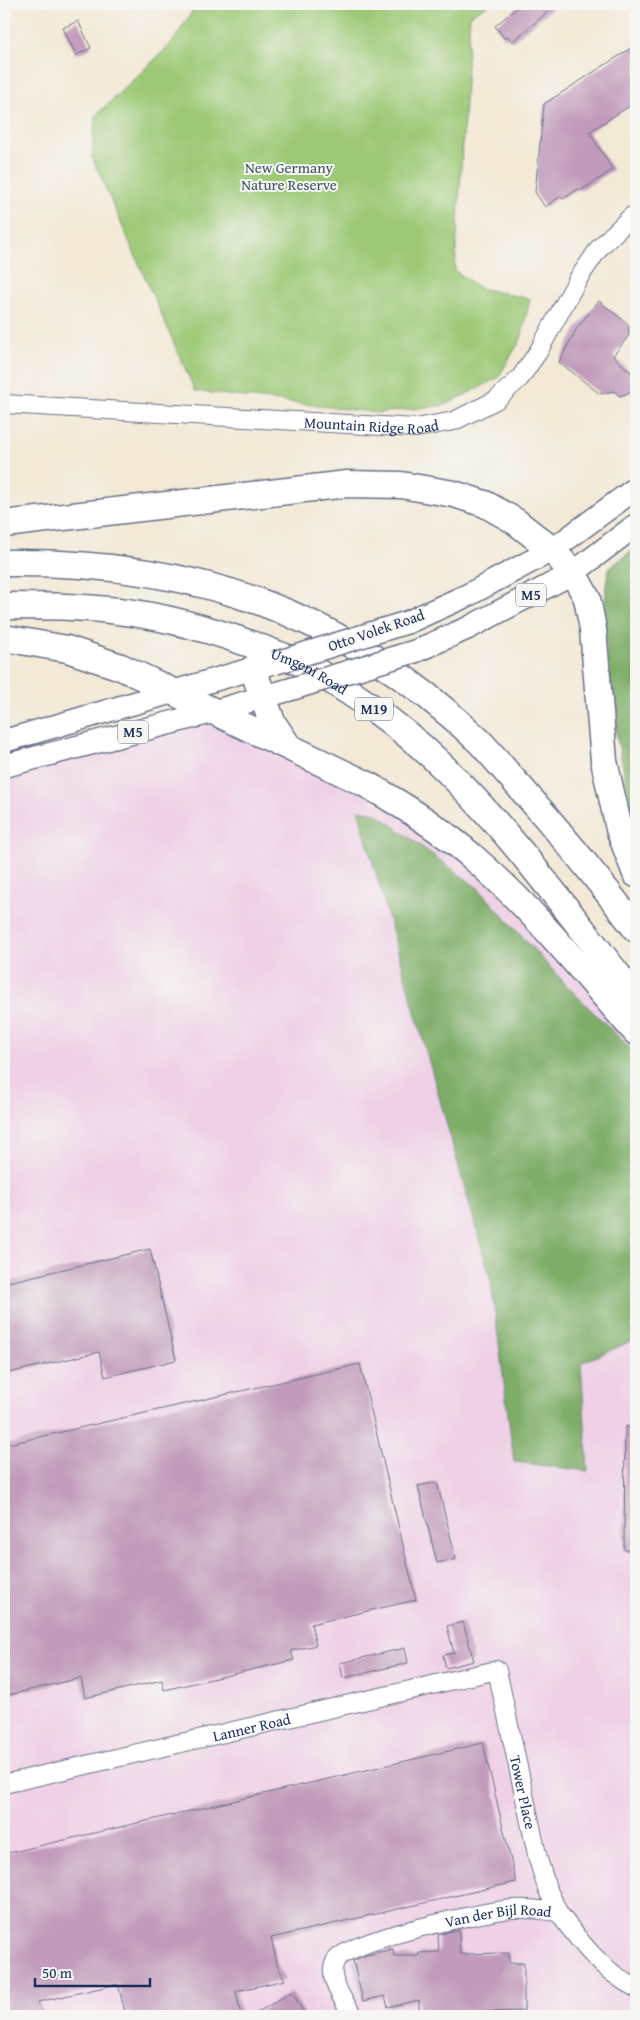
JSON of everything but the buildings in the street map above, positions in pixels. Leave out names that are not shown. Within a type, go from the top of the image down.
[{"type":"highway","points":[[4,524],[347,484],[401,485],[454,494],[485,504],[515,521],[552,550],[573,573],[587,598],[593,630],[604,760],[619,830],[636,874]]},
{"type":"highway","name":"M19","points":[[4,563],[78,565],[125,569],[198,582],[238,593],[280,608],[368,653],[423,693],[478,741],[555,826],[636,929]]},
{"type":"highway","name":"Umgeni Road","points":[[4,606],[77,607],[119,611],[168,620],[250,642],[298,662],[316,672],[371,707],[437,761],[478,804],[529,863],[636,998]]},
{"type":"highway","points":[[4,638],[67,649],[121,667],[364,783],[394,800],[475,859],[515,897],[636,1032]]},
{"type":"highway","points":[[264,666],[262,697],[272,722],[288,746]]},
{"type":"main road","name":"Otto Volek Road","points":[[4,741],[264,666],[408,622],[468,595],[552,550],[636,488]]},
{"type":"main road","name":"Otto Volek Road","points":[[4,766],[212,712],[416,651],[468,628],[573,573],[636,525]]},
{"type":"street","name":"Mountain Ridge Road","points":[[4,404],[416,428],[454,422],[496,400],[520,378],[538,352],[587,266],[600,248],[636,214]]},
{"type":"street","name":"Lanner Road","points":[[4,1784],[498,1670]]},
{"type":"street","name":"Tower Place","points":[[498,1670],[538,1859],[547,1888],[558,1912]]},
{"type":"street","name":"Van der Bijl Road","points":[[353,2016],[335,1983],[333,1971],[336,1960],[351,1950],[371,1942],[480,1913],[521,1909],[558,1912],[578,1938],[608,1970],[636,1988]]},
{"type":"shaded area","points":[[212,713],[449,840],[636,1037],[636,2016],[4,2016],[4,768]]},
{"type":"green space","name":"New Germany Nature Reserve","points":[[197,4],[490,4],[470,15],[455,271],[480,288],[530,299],[521,339],[498,378],[445,405],[379,413],[195,391],[92,157],[95,116],[172,43]]},
{"type":"green space","points":[[636,547],[636,833],[611,708],[605,630],[606,583],[609,568]]},
{"type":"green space","points":[[358,810],[376,813],[478,888],[567,986],[636,1054],[636,1339],[581,1363],[588,1471],[514,1462],[491,1281]]}]
